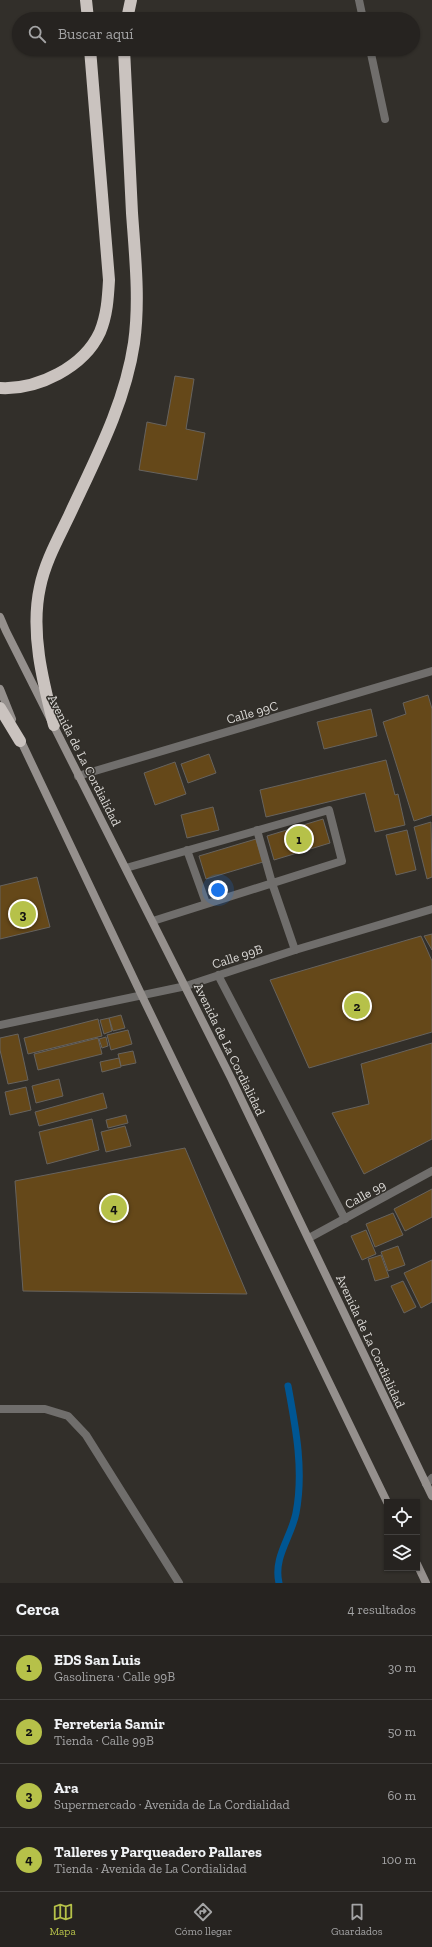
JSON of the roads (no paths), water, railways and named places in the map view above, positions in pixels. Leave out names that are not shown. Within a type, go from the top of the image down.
[{"type":"highway","points":[[86,0],[87,12]]},
{"type":"highway","points":[[128,12],[131,0]]},
{"type":"highway","points":[[0,388],[19,388],[31,385],[61,372],[73,364],[93,343],[100,332],[106,315],[108,264],[91,56]]},
{"type":"highway","points":[[54,725],[44,686],[39,652],[37,625],[39,588],[47,563],[95,461],[119,402],[130,366],[136,329],[136,282],[124,56]]},
{"type":"highway","points":[[0,708],[20,741]]},
{"type":"main road","name":"Avenida de La Cordialidad","points":[[0,617],[78,776],[186,986],[429,1481],[432,1496]]},
{"type":"main road","points":[[0,689],[20,741],[386,1499]]},
{"type":"main road","points":[[420,1570],[426,1583]]},
{"type":"street","points":[[359,0],[362,12]]},
{"type":"street","points":[[371,56],[385,120]]},
{"type":"street","name":"Calle 99C","points":[[78,776],[432,671]]},
{"type":"street","points":[[126,868],[329,810],[342,861],[153,920]]},
{"type":"street","points":[[257,830],[272,883],[294,950]]},
{"type":"street","points":[[187,850],[206,903]]},
{"type":"street","name":"Calle 99B","points":[[0,1025],[186,986],[294,950],[432,909]]},
{"type":"street","points":[[218,975],[345,1219]]},
{"type":"street","name":"Calle 99","points":[[309,1238],[432,1171]]},
{"type":"street","points":[[0,1408],[45,1409],[68,1416],[86,1435],[179,1583]]},
{"type":"waterway","points":[[279,1583],[278,1565],[280,1556],[294,1522],[299,1481],[298,1450],[288,1386]]},
{"type":"place","name":"EDS San Luis","points":[[299,839]]},
{"type":"place","name":"Ara","points":[[23,914]]},
{"type":"place","name":"Ferreteria Samir","points":[[357,1006]]},
{"type":"place","name":"Talleres y Parqueadero Pallares","points":[[114,1208]]}]
